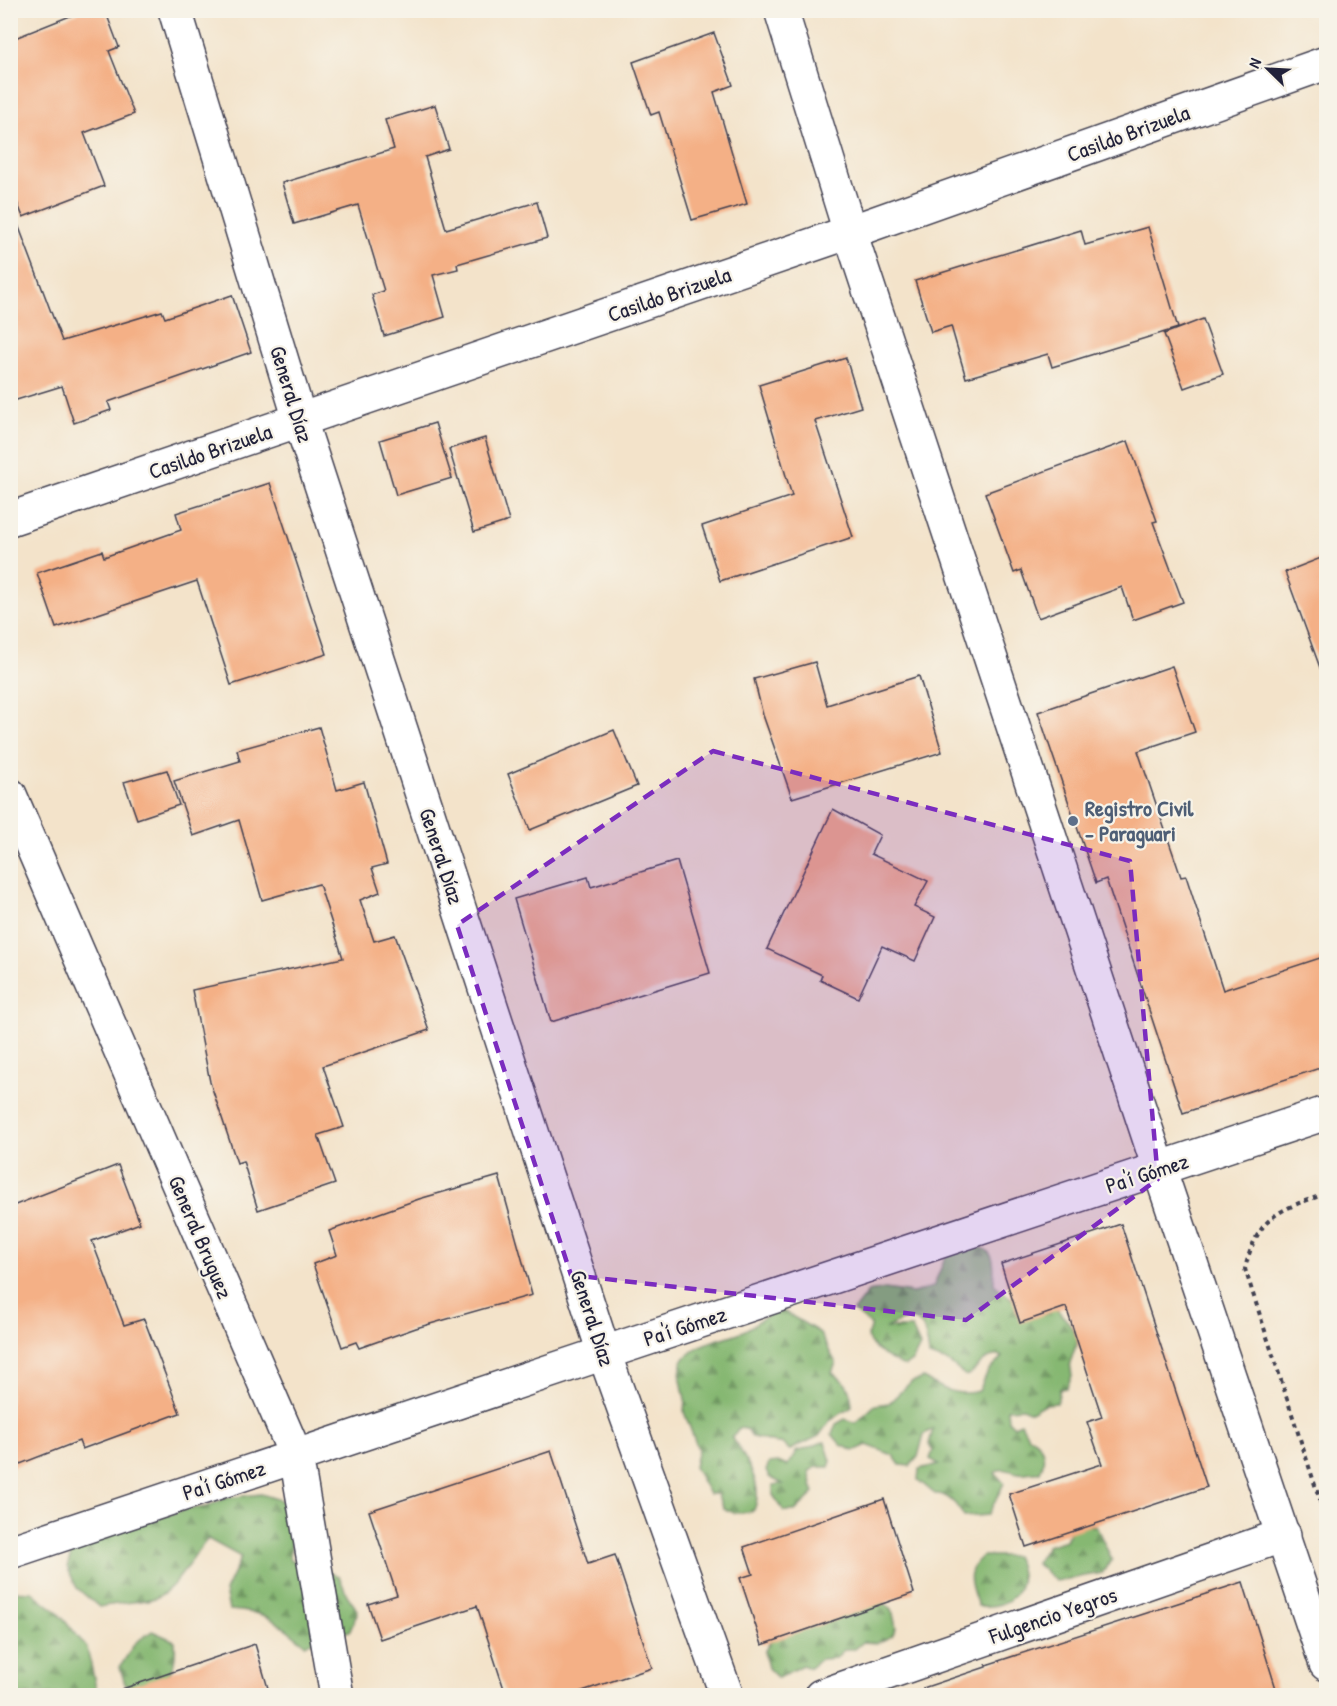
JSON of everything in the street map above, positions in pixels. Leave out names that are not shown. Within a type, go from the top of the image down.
[{"type":"street","name":"General Díaz","points":[[175,10],[300,420],[604,1353],[727,1695]]},
{"type":"street","points":[[781,10],[850,232],[1159,1168],[1326,1664]]},
{"type":"street","name":"Casildo Brizuela","points":[[10,519],[850,232],[1326,63]]},
{"type":"street","name":"General Bruguez","points":[[10,795],[296,1456],[337,1695]]},
{"type":"street","name":"Pa'í Gómez","points":[[10,1552],[1326,1113]]},
{"type":"street","name":"Fulgencio Yegros","points":[[821,1695],[1284,1535]]},
{"type":"path","points":[[1326,1194],[1284,1208],[1269,1218],[1249,1251],[1245,1269],[1326,1519]]},
{"type":"highlighted area","points":[[713,751],[1130,861],[1158,1179],[966,1320],[571,1275],[457,925]]},
{"type":"green space","points":[[977,1246],[988,1252],[993,1260],[994,1284],[1013,1300],[1051,1303],[1069,1323],[1078,1339],[1070,1363],[1072,1376],[1066,1388],[1060,1389],[1057,1403],[1044,1404],[1031,1412],[1022,1408],[1007,1409],[1008,1420],[1014,1426],[1021,1423],[1028,1436],[1041,1447],[1043,1461],[1040,1472],[1021,1473],[1004,1469],[998,1471],[995,1473],[1004,1483],[988,1515],[964,1517],[949,1498],[935,1494],[918,1480],[919,1469],[939,1464],[930,1459],[933,1451],[929,1444],[933,1429],[924,1434],[918,1457],[910,1466],[900,1465],[893,1455],[867,1445],[854,1451],[841,1445],[832,1434],[836,1424],[845,1419],[856,1423],[875,1405],[889,1403],[911,1382],[923,1378],[950,1391],[971,1393],[979,1391],[988,1371],[1003,1357],[992,1356],[966,1376],[948,1362],[929,1356],[923,1328],[914,1320],[907,1320],[886,1328],[912,1328],[920,1346],[913,1360],[905,1366],[888,1358],[874,1347],[867,1337],[871,1325],[853,1311],[868,1292],[885,1289],[913,1293],[933,1287],[946,1256]]},
{"type":"green space","points":[[783,1311],[819,1332],[836,1363],[832,1373],[848,1387],[852,1407],[831,1419],[819,1436],[790,1450],[781,1443],[752,1437],[746,1429],[739,1428],[732,1437],[752,1472],[757,1501],[754,1510],[742,1513],[732,1512],[724,1509],[717,1494],[709,1494],[694,1467],[698,1449],[684,1412],[685,1399],[680,1375],[682,1361],[703,1345],[741,1332],[764,1317]]},
{"type":"green space","points":[[825,1442],[831,1461],[829,1467],[817,1467],[809,1471],[814,1493],[795,1511],[784,1511],[773,1495],[773,1485],[783,1484],[769,1477],[766,1471],[769,1463],[778,1462],[787,1466],[797,1451]]},
{"type":"green space","points":[[261,1494],[280,1500],[293,1516],[290,1560],[339,1576],[347,1595],[358,1611],[350,1631],[305,1644],[263,1615],[229,1610],[225,1591],[241,1557],[208,1539],[170,1588],[163,1594],[150,1599],[99,1607],[77,1588],[67,1567],[72,1551],[93,1540],[183,1510],[206,1507],[226,1498]]},
{"type":"green space","points":[[1096,1526],[1112,1560],[1102,1573],[1056,1581],[1036,1563],[1047,1546],[1066,1540],[1072,1527]]},
{"type":"green space","points":[[983,1556],[1015,1556],[1020,1567],[1021,1578],[1019,1587],[1009,1600],[990,1606],[978,1606],[970,1579],[973,1567]]},
{"type":"green space","points":[[10,1591],[32,1592],[57,1612],[72,1629],[87,1648],[97,1691],[95,1695],[11,1695]]},
{"type":"green space","points":[[878,1599],[892,1609],[896,1628],[892,1636],[877,1643],[863,1642],[855,1649],[844,1649],[836,1658],[821,1659],[810,1668],[802,1665],[778,1678],[768,1668],[764,1652],[783,1622]]},
{"type":"green space","points":[[152,1631],[175,1641],[172,1670],[150,1690],[125,1684],[120,1667],[135,1643]]},
{"type":"building","points":[[85,10],[105,10],[119,47],[109,51],[134,114],[84,133],[104,186],[23,217],[10,184],[10,40]]},
{"type":"building","points":[[714,33],[733,85],[714,92],[747,204],[692,220],[659,112],[651,115],[633,62]]},
{"type":"building","points":[[435,105],[449,149],[425,157],[446,229],[537,202],[547,238],[457,264],[458,269],[433,275],[445,317],[384,336],[372,295],[384,291],[358,205],[294,224],[282,183],[394,149],[385,120]]},
{"type":"building","points":[[10,214],[14,214],[62,341],[162,311],[165,318],[232,295],[251,352],[108,402],[111,410],[74,423],[62,386],[10,402]]},
{"type":"building","points":[[1148,227],[1178,328],[1052,367],[1048,354],[966,378],[951,326],[931,332],[915,281],[1081,230],[1085,245]]},
{"type":"building","points":[[1203,319],[1223,374],[1184,388],[1164,334]]},
{"type":"building","points":[[846,358],[861,407],[815,421],[853,537],[720,581],[702,526],[792,496],[759,385]]},
{"type":"building","points":[[435,423],[452,478],[396,495],[380,440]]},
{"type":"building","points":[[485,438],[509,521],[474,532],[449,449]]},
{"type":"building","points":[[1128,441],[1157,521],[1153,522],[1183,602],[1133,620],[1122,587],[1038,618],[1021,570],[1014,573],[985,493]]},
{"type":"building","points":[[270,483],[327,654],[231,685],[197,581],[56,628],[37,573],[102,551],[104,557],[181,530],[176,513]]},
{"type":"building","points":[[1326,556],[1326,672],[1322,673],[1285,572]]},
{"type":"building","points":[[815,662],[827,705],[919,676],[942,752],[792,798],[763,715],[754,679]]},
{"type":"building","points":[[1172,666],[1195,732],[1138,751],[1181,877],[1186,876],[1223,990],[1326,956],[1326,1066],[1183,1113],[1106,879],[1096,883],[1038,712]]},
{"type":"building","points":[[319,727],[337,790],[364,782],[387,864],[372,868],[380,892],[360,900],[374,941],[395,935],[429,1030],[323,1066],[344,1127],[318,1135],[335,1184],[258,1210],[243,1161],[237,1163],[210,1082],[192,990],[343,958],[319,884],[262,900],[239,820],[193,836],[174,781],[240,761],[237,750]]},
{"type":"building","points":[[614,730],[637,786],[530,830],[508,774]]},
{"type":"building","points":[[167,770],[179,805],[137,819],[124,782]]},
{"type":"building","points":[[833,809],[880,835],[871,854],[928,881],[914,907],[935,917],[915,961],[882,946],[858,998],[820,980],[822,975],[767,949]]},
{"type":"building","points":[[677,861],[710,973],[551,1022],[514,899],[588,877],[591,887]]},
{"type":"building","points":[[118,1165],[140,1223],[92,1241],[124,1325],[144,1319],[180,1413],[82,1449],[79,1441],[10,1468],[10,1207]]},
{"type":"building","points":[[499,1176],[532,1295],[416,1328],[359,1348],[356,1342],[342,1347],[313,1264],[337,1255],[329,1231],[419,1199]]},
{"type":"building","points":[[1121,1224],[1207,1487],[1026,1547],[1009,1494],[1102,1464],[1087,1422],[1102,1417],[1066,1307],[1020,1323],[1001,1264]]},
{"type":"building","points":[[551,1451],[588,1564],[615,1555],[652,1668],[570,1695],[506,1695],[477,1606],[380,1639],[368,1604],[397,1595],[369,1511]]},
{"type":"building","points":[[884,1499],[914,1593],[762,1645],[740,1578],[753,1574],[744,1547]]},
{"type":"building","points":[[1243,1582],[1278,1695],[924,1695],[923,1688],[986,1667],[986,1665]]},
{"type":"building","points":[[255,1644],[270,1695],[123,1695],[122,1689]]},
{"type":"place","name":"Registro Civil - Paraguari","points":[[1073,821]]}]
